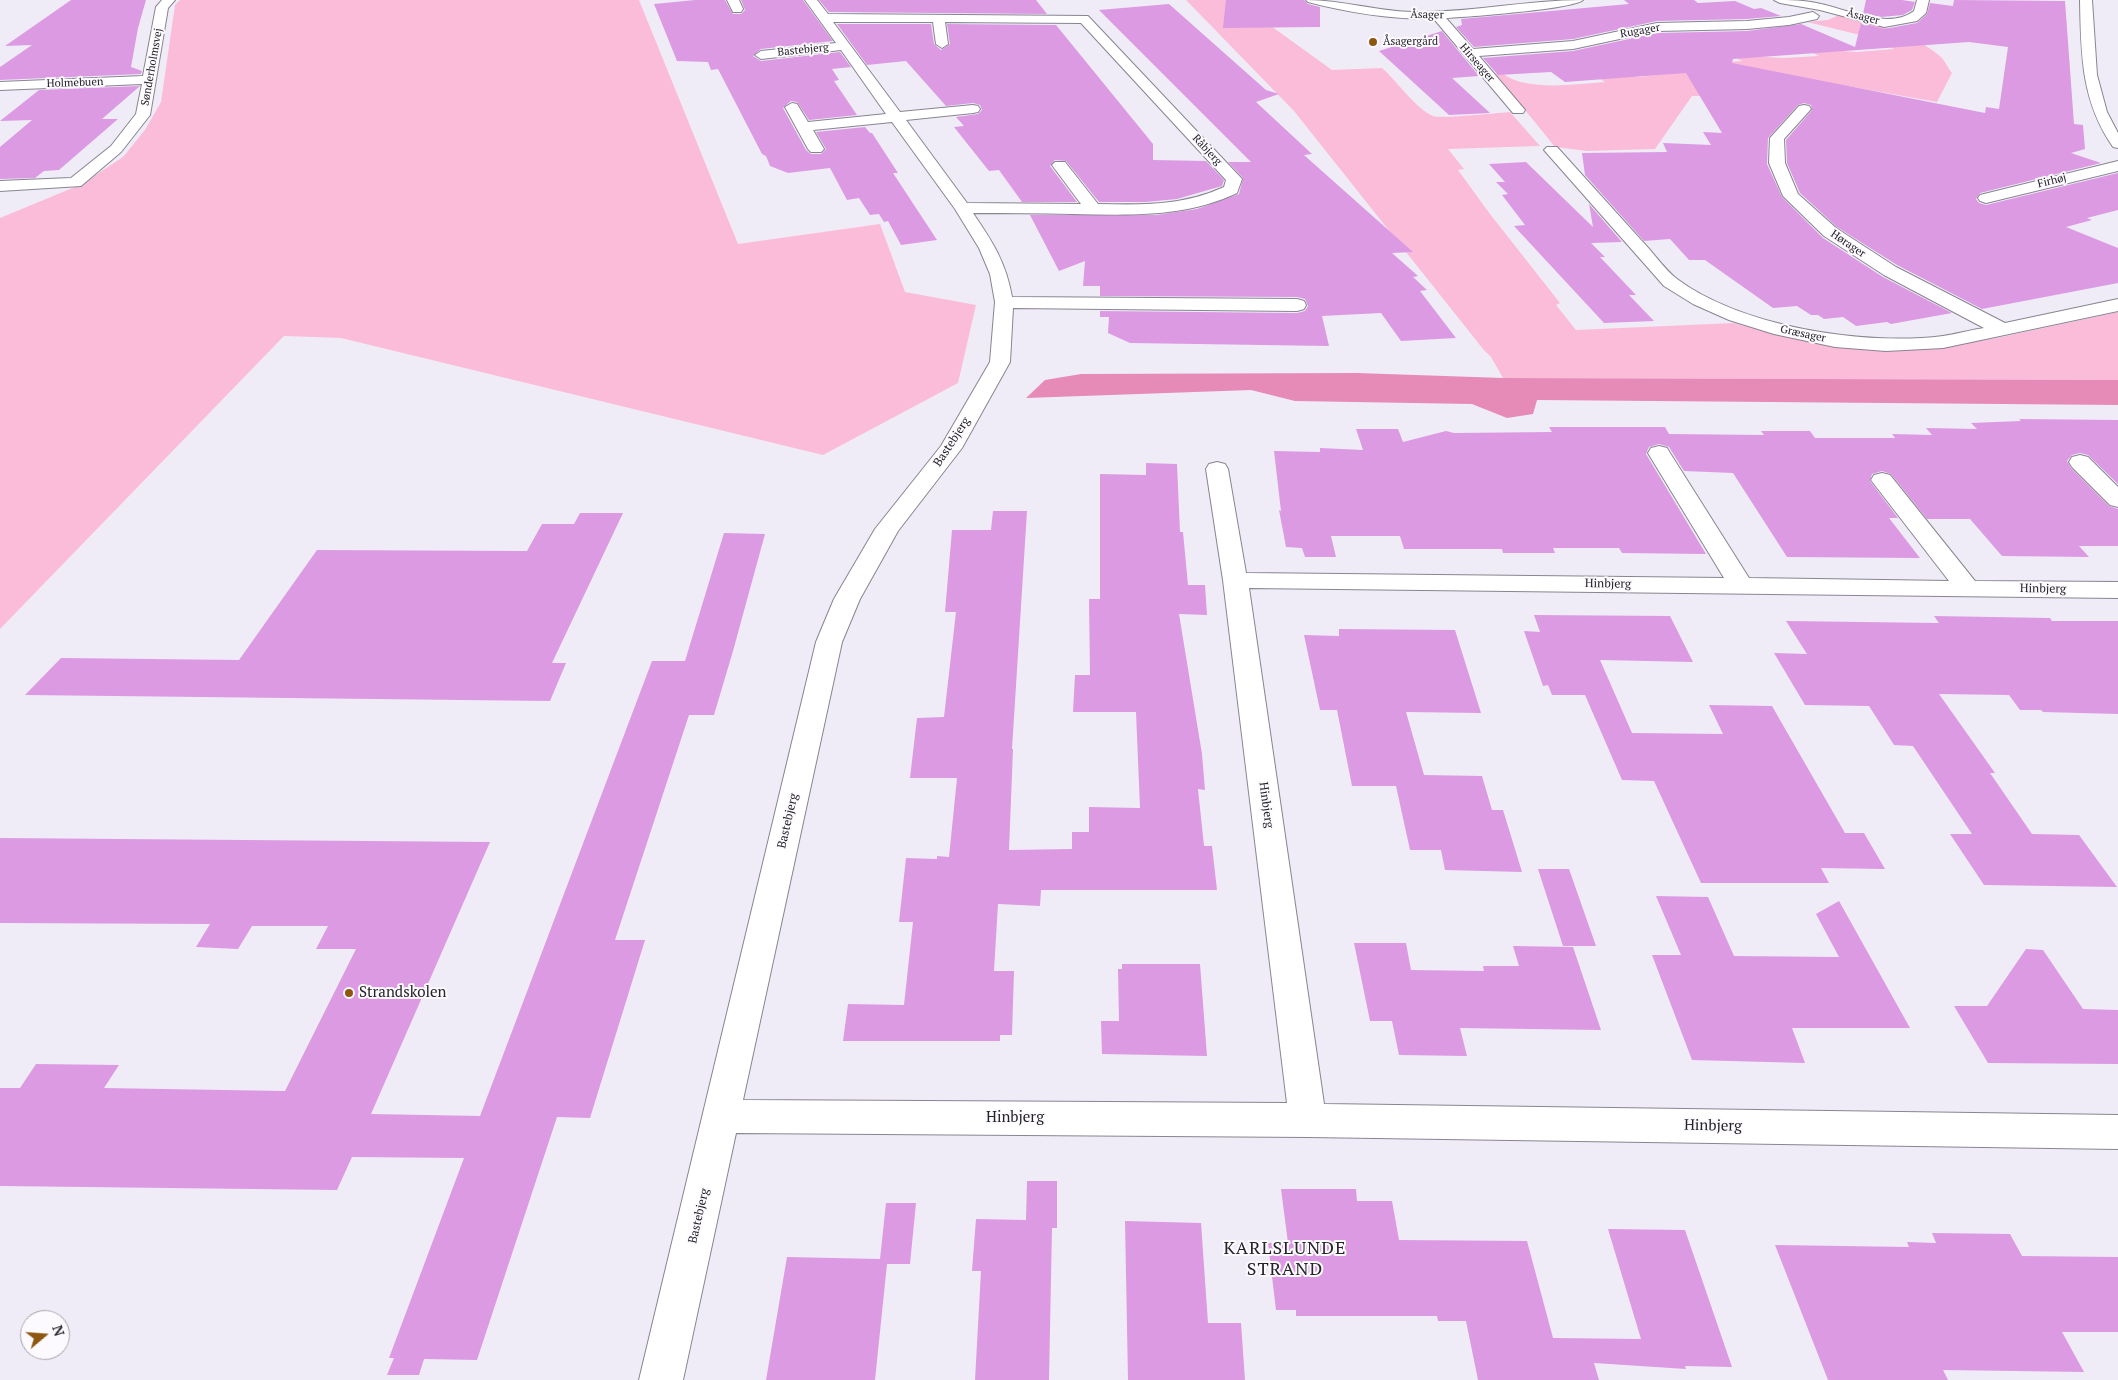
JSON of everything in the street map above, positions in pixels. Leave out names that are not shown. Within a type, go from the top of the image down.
[{"type":"street","name":"Sønderholmsvej","points":[[0,186],[74,182],[116,149],[143,115],[162,7],[169,0]]},
{"type":"street","name":"Bastebjerg","points":[[661,1380],[829,642],[847,599],[887,529],[951,448],[1000,362],[1004,302],[999,274],[988,248],[962,208],[811,0]]},
{"type":"street","name":"Åsager","points":[[1312,0],[1381,12],[1437,15],[1472,14],[1577,0]]},
{"type":"street","points":[[1374,0],[1381,12]]},
{"type":"street","points":[[1462,0],[1472,14]]},
{"type":"street","name":"Åsager","points":[[1780,0],[1884,23],[1913,18],[1920,13],[1923,0]]},
{"type":"street","points":[[2086,0],[2088,61],[2102,96],[2104,124],[2118,144]]},
{"type":"street","name":"Rugager","points":[[1468,53],[1573,46],[1657,27],[1748,25],[1789,21],[1821,8]]},
{"type":"street","name":"Hirseager","points":[[1437,15],[1518,110]]},
{"type":"street","name":"Råbjerg","points":[[824,18],[1084,19],[1234,179],[1231,190],[1213,200],[1187,206],[1149,209],[962,208]]},
{"type":"street","points":[[939,18],[942,44]]},
{"type":"street","points":[[1428,30],[1448,30]]},
{"type":"street","name":"Bastebjerg","points":[[771,71],[758,49],[844,46]]},
{"type":"street","name":"Holmebuen","points":[[0,86],[150,80]]},
{"type":"street","points":[[792,107],[816,149]]},
{"type":"street","points":[[803,127],[973,109]]},
{"type":"street","name":"Hørager","points":[[1804,109],[1777,138],[1777,164],[1791,196],[1830,232],[1890,271],[2001,329]]},
{"type":"street","name":"Græsager","points":[[1552,150],[1670,282],[1700,300],[1736,316],[1781,330],[1835,341],[1886,345],[1943,342],[2118,305]]},
{"type":"street","points":[[1060,166],[1093,209]]},
{"type":"street","name":"Firhøj","points":[[1986,198],[2118,166]]},
{"type":"street","points":[[1004,302],[1297,306]]},
{"type":"street","points":[[1659,453],[1741,585]]},
{"type":"street","points":[[2080,462],[2118,500]]},
{"type":"street","name":"Hinbjerg","points":[[1217,469],[1236,580],[1308,1120]]},
{"type":"street","points":[[1882,480],[1968,588]]},
{"type":"street","name":"Hinbjerg","points":[[1236,580],[2118,590]]},
{"type":"street","name":"Hinbjerg","points":[[722,1116],[1308,1120],[2118,1132]]},
{"type":"shaded area","points":[[180,0],[639,0],[738,244],[880,224],[905,292],[976,305],[958,383],[823,455],[341,338],[284,336],[0,629],[0,218],[82,184],[123,157],[145,130],[161,102],[175,5]]},
{"type":"shaded area","points":[[1186,0],[1235,0],[1332,70],[1382,68],[1413,101],[1433,116],[1510,112],[1540,146],[1448,149],[1464,169],[1458,170],[1560,303],[1556,305],[1576,330],[1734,323],[1817,343],[1926,349],[1997,338],[2118,312],[2118,380],[1503,378],[1491,357],[1294,111]]},
{"type":"shaded area","points":[[1839,15],[1879,25],[1906,35],[1941,57],[1952,73],[1937,102],[1830,83],[1795,95],[1692,96],[1655,149],[1587,151],[1555,147],[1495,73],[1502,73],[1524,83],[1566,85],[1605,82],[1591,73],[1640,77],[1675,73],[1702,64],[1742,61],[1731,55],[1783,58],[1819,56],[1802,48],[1857,52],[1894,49],[1864,36],[1807,22],[1828,20]]},
{"type":"shaded area","points":[[1357,373],[1503,378],[2118,380],[2118,405],[1537,400],[1533,414],[1507,418],[1472,404],[1295,401],[1251,390],[1026,398],[1045,380],[1081,374]]},
{"type":"building","points":[[71,0],[146,0],[138,28],[131,67],[142,71],[141,74],[0,80],[0,67],[32,45],[5,46]]},
{"type":"building","points":[[695,0],[725,0],[733,14],[741,14],[745,10],[741,0],[803,0],[833,41],[761,49],[753,56],[761,61],[840,52],[851,67],[832,69],[839,80],[834,81],[857,115],[809,120],[797,102],[791,101],[783,108],[806,150],[811,154],[821,154],[826,149],[816,132],[865,127],[872,133],[898,173],[893,173],[937,240],[901,245],[888,221],[884,222],[879,214],[870,215],[859,198],[847,200],[830,168],[788,173],[770,166],[718,69],[711,70],[708,62],[677,61],[654,4]]},
{"type":"building","points":[[819,0],[1036,0],[1047,14],[829,12]]},
{"type":"building","points":[[1226,0],[1304,0],[1308,4],[1320,7],[1320,27],[1223,28]]},
{"type":"building","points":[[1624,0],[1694,0],[1698,3],[1735,1],[1754,9],[1761,8],[1781,16],[1747,19],[1657,21],[1573,39],[1474,47],[1456,27],[1462,25],[1461,19],[1629,4]]},
{"type":"building","points":[[1866,0],[1915,2],[1912,10],[1903,15],[1881,17],[1863,14]]},
{"type":"building","points":[[1954,0],[2065,1],[2074,124],[2083,125],[2085,149],[2071,153],[2101,163],[1980,193],[1976,199],[1979,203],[1986,205],[2118,173],[2118,210],[2087,218],[2092,220],[2066,227],[2118,248],[2118,283],[1982,309],[1897,265],[1837,227],[1800,193],[1787,163],[1786,140],[1812,110],[1811,105],[1804,103],[1798,105],[1768,138],[1767,164],[1782,197],[1823,238],[1883,277],[1952,313],[1891,324],[1887,322],[1856,326],[1843,317],[1824,319],[1818,315],[1811,315],[1797,306],[1773,308],[1705,260],[1689,260],[1670,239],[1644,241],[1585,175],[1582,153],[1667,152],[1663,143],[1711,145],[1703,132],[1722,133],[1686,73],[1565,82],[1551,72],[1498,75],[1483,58],[1573,51],[1657,33],[1747,31],[1801,24],[1855,47],[1861,23],[1884,29],[1917,23],[1927,14],[1930,3],[1953,6]],"holes":[[[1969,42],[2008,47],[1999,109],[1986,107],[1985,113],[1732,63],[1733,59]]]},
{"type":"building","points":[[1169,4],[1266,90],[1279,94],[1256,102],[1312,154],[1304,155],[1413,252],[1392,253],[1418,276],[1413,277],[1427,290],[1420,291],[1456,338],[1401,341],[1381,313],[1322,316],[1329,346],[1130,343],[1108,333],[1109,317],[1100,317],[1100,311],[1297,313],[1305,311],[1308,306],[1305,299],[1297,297],[1100,296],[1100,286],[1083,286],[1085,261],[1059,271],[1030,215],[1156,215],[1197,209],[1239,194],[1243,178],[1228,162],[1251,162],[1099,10]]},
{"type":"building","points":[[837,24],[931,24],[934,44],[941,50],[950,44],[947,24],[1056,25],[1153,144],[1153,160],[1206,161],[1224,180],[1222,186],[1177,199],[1146,202],[1099,202],[1066,161],[1055,160],[1050,166],[1077,202],[1022,202],[999,170],[989,171],[954,127],[964,126],[956,117],[978,114],[982,110],[980,105],[973,103],[946,106],[906,61],[867,65]]},
{"type":"building","points":[[1442,31],[1479,76],[1452,78],[1490,113],[1449,115],[1379,51]]},
{"type":"building","points":[[140,86],[102,119],[118,119],[59,170],[44,171],[35,178],[0,179],[0,147],[32,120],[0,121],[39,90]]},
{"type":"building","points":[[1526,162],[1593,227],[1589,204],[1622,242],[1591,243],[1605,257],[1600,257],[1636,295],[1629,295],[1654,321],[1604,323],[1514,226],[1525,225],[1502,195],[1508,194],[1496,182],[1505,182],[1489,164]]},
{"type":"building","points":[[2019,419],[2118,420],[2118,484],[2088,455],[2080,453],[2072,455],[2067,461],[2071,468],[2109,506],[2118,509],[2118,546],[2079,546],[2089,557],[2002,556],[1970,519],[1927,519],[1891,474],[1882,471],[1872,474],[1870,481],[1898,518],[1889,518],[1920,558],[1787,557],[1733,473],[1684,471],[1669,447],[1659,444],[1649,447],[1646,454],[1706,554],[1622,553],[1619,548],[1553,548],[1555,553],[1503,553],[1502,549],[1404,549],[1400,536],[1331,536],[1336,557],[1305,557],[1302,548],[1286,547],[1279,510],[1281,511],[1274,451],[1320,452],[1320,448],[1363,450],[1356,429],[1398,429],[1403,442],[1446,431],[1454,433],[1552,432],[1549,427],[1665,427],[1669,434],[1764,435],[1761,431],[1810,431],[1815,438],[1895,438],[1892,434],[1932,435],[1926,428],[1977,429],[1971,423],[2021,421]]},
{"type":"building","points":[[1146,463],[1177,464],[1180,532],[1183,532],[1188,585],[1205,585],[1207,615],[1179,614],[1202,754],[1205,790],[1198,789],[1204,846],[1212,846],[1217,890],[1041,890],[1040,906],[998,904],[994,971],[1014,971],[1012,1035],[1000,1035],[1000,1041],[843,1041],[848,1004],[904,1005],[913,922],[899,922],[906,858],[937,859],[937,856],[949,857],[957,778],[910,778],[917,718],[944,717],[956,612],[945,612],[952,530],[991,530],[993,511],[1027,511],[1012,749],[1009,850],[1072,849],[1072,832],[1089,832],[1089,807],[1140,808],[1136,712],[1073,712],[1075,675],[1090,675],[1089,599],[1100,599],[1100,474],[1146,475]]},
{"type":"building","points":[[580,513],[623,513],[552,663],[566,663],[550,701],[25,695],[61,658],[239,660],[317,550],[527,551],[542,524],[574,524]]},
{"type":"building","points":[[724,533],[765,534],[714,715],[689,715],[615,940],[645,940],[590,1118],[557,1117],[477,1360],[424,1359],[419,1375],[387,1375],[394,1358],[389,1358],[464,1158],[352,1157],[337,1190],[0,1186],[0,1088],[20,1088],[36,1064],[119,1065],[104,1088],[285,1091],[356,949],[316,949],[328,926],[252,926],[238,949],[196,947],[210,924],[0,923],[0,838],[490,842],[371,1114],[480,1116],[652,661],[685,661]]},
{"type":"building","points":[[1534,615],[1670,616],[1693,662],[1600,660],[1632,733],[1723,734],[1709,705],[1772,706],[1845,833],[1864,833],[1885,869],[1821,868],[1829,883],[1701,883],[1654,781],[1622,780],[1585,695],[1552,695],[1548,685],[1543,686],[1524,631],[1540,632]]},
{"type":"building","points":[[1934,616],[2050,618],[2052,621],[2118,621],[2118,714],[2020,710],[2009,695],[1939,694],[1995,773],[1990,773],[2032,834],[2079,835],[2117,887],[1984,885],[1950,834],[1972,834],[1913,746],[1894,745],[1869,706],[1805,705],[1774,653],[1807,654],[1786,621],[1939,623]]},
{"type":"building","points":[[1339,629],[1455,630],[1481,713],[1406,712],[1424,775],[1482,776],[1492,810],[1503,810],[1522,872],[1445,870],[1441,850],[1410,850],[1396,786],[1352,786],[1337,710],[1320,710],[1304,635],[1339,636]]},
{"type":"building","points":[[1538,869],[1569,869],[1596,946],[1563,946]]},
{"type":"building","points":[[1656,896],[1708,897],[1734,956],[1839,957],[1816,914],[1839,901],[1910,1028],[1792,1028],[1805,1063],[1692,1060],[1652,955],[1681,955]]},
{"type":"building","points":[[1354,943],[1406,943],[1411,970],[1484,971],[1483,966],[1519,966],[1513,946],[1573,947],[1601,1030],[1460,1028],[1467,1056],[1399,1055],[1392,1021],[1370,1021]]},
{"type":"building","points":[[2026,949],[2043,950],[2083,1009],[2118,1010],[2118,1064],[1988,1063],[1954,1006],[1987,1006]]},
{"type":"building","points":[[1122,964],[1200,964],[1207,1056],[1102,1054],[1101,1021],[1119,1021],[1118,969],[1122,969]]},
{"type":"building","points":[[1027,1181],[1057,1181],[1057,1228],[1052,1228],[1049,1380],[975,1380],[981,1271],[972,1271],[976,1219],[1026,1220]]},
{"type":"building","points":[[1281,1189],[1356,1189],[1357,1201],[1392,1201],[1399,1240],[1527,1241],[1553,1338],[1641,1339],[1608,1229],[1685,1230],[1732,1367],[1685,1366],[1686,1369],[1594,1363],[1599,1380],[1478,1380],[1466,1321],[1438,1321],[1437,1316],[1296,1316],[1296,1310],[1276,1310],[1268,1243],[1288,1243]]},
{"type":"building","points":[[886,1203],[916,1203],[910,1264],[887,1264],[875,1380],[766,1380],[787,1257],[880,1259]]},
{"type":"building","points":[[1125,1221],[1201,1223],[1208,1323],[1241,1323],[1245,1380],[1128,1380]]},
{"type":"building","points":[[1932,1233],[2010,1234],[2022,1256],[2118,1257],[2118,1332],[2062,1332],[2084,1372],[1943,1370],[1948,1380],[1828,1380],[1775,1245],[1909,1247],[1907,1242],[1936,1243]]},
{"type":"place","name":"Åsagergård","points":[[1373,42]]},
{"type":"place","name":"Strandskolen","points":[[349,993]]},
{"type":"district","name":"KARLSLUNDE STRAND","points":[[1285,1259]]}]
